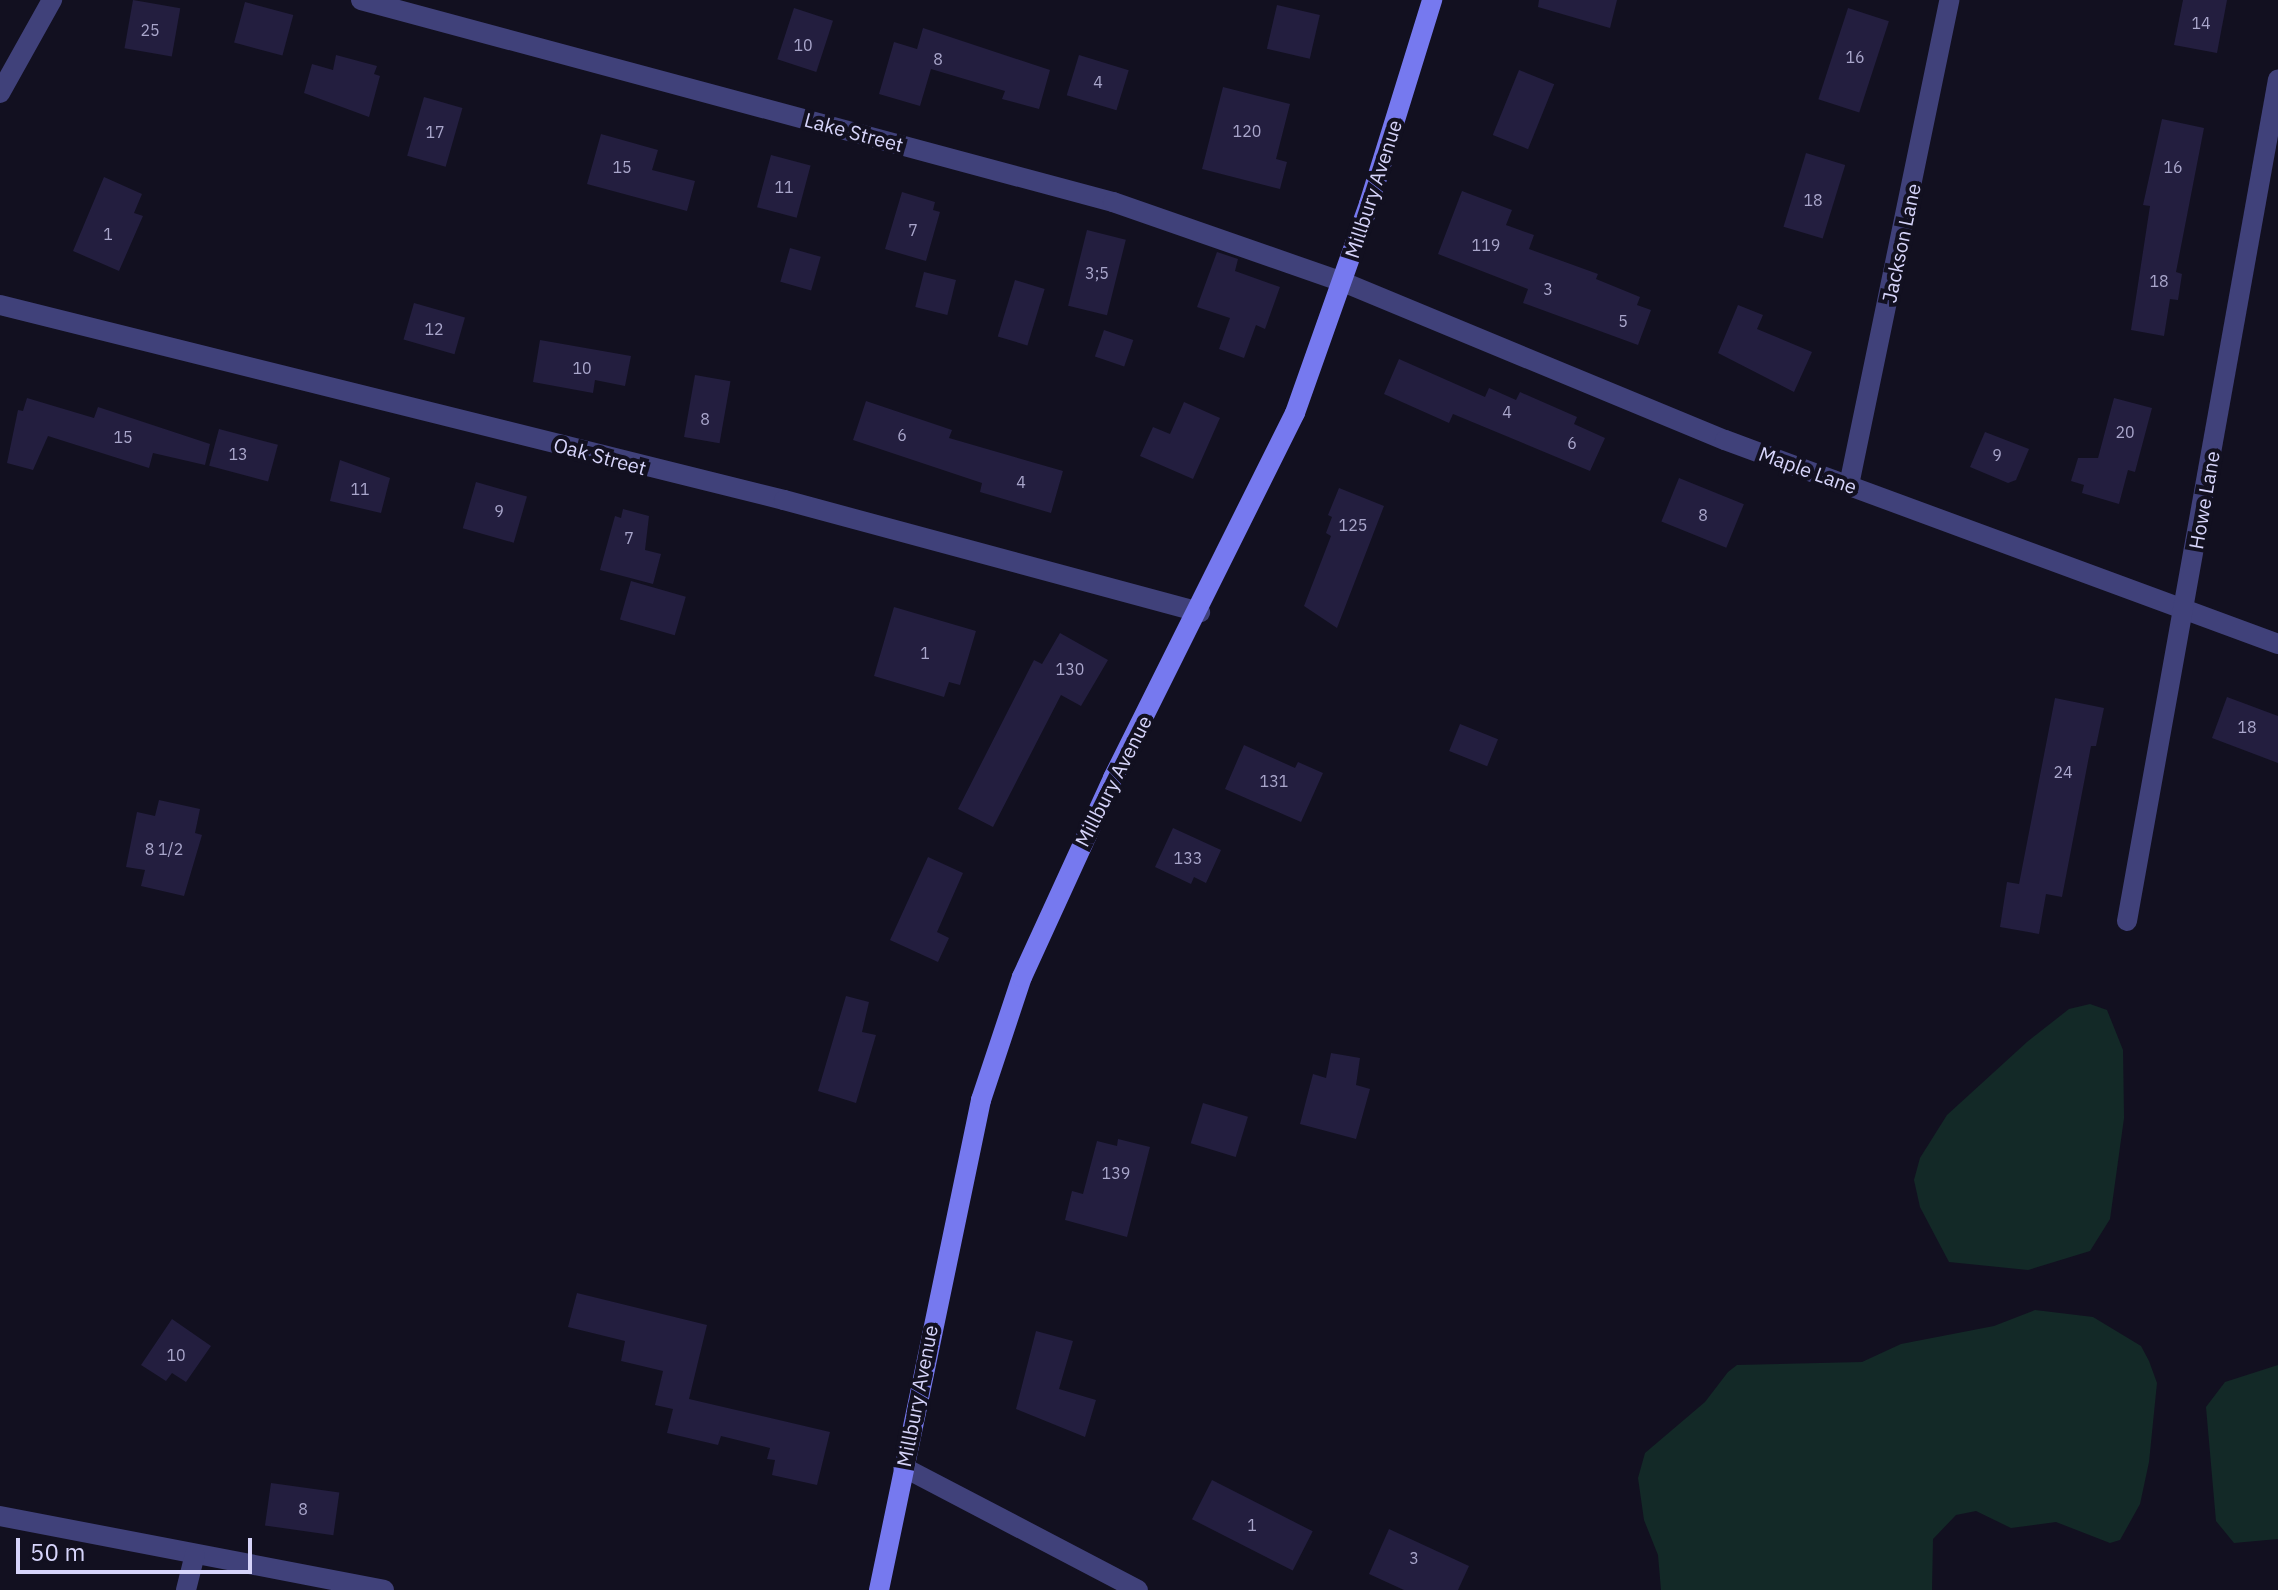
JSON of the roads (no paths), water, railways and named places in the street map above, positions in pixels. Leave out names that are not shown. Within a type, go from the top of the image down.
[{"type":"main road","name":"Millbury Avenue","points":[[879,1590],[981,1100],[1022,977],[1113,778],[1200,612],[1295,413],[1343,282],[1432,0]]},
{"type":"street","points":[[0,93],[52,0]]},
{"type":"street","name":"Lake Street","points":[[361,0],[1113,202],[1343,282]]},
{"type":"street","name":"Jackson Lane","points":[[1849,485],[1949,0]]},
{"type":"street","name":"Howe Lane","points":[[2127,921],[2278,79]]},
{"type":"street","name":"Maple Lane","points":[[1343,282],[1849,485],[2278,644]]},
{"type":"street","name":"Oak Street","points":[[0,305],[784,500],[1200,612]]},
{"type":"street","points":[[903,1467],[1138,1590]]},
{"type":"street","points":[[0,1516],[384,1590]]},
{"type":"street","points":[[186,1590],[195,1555]]}]
